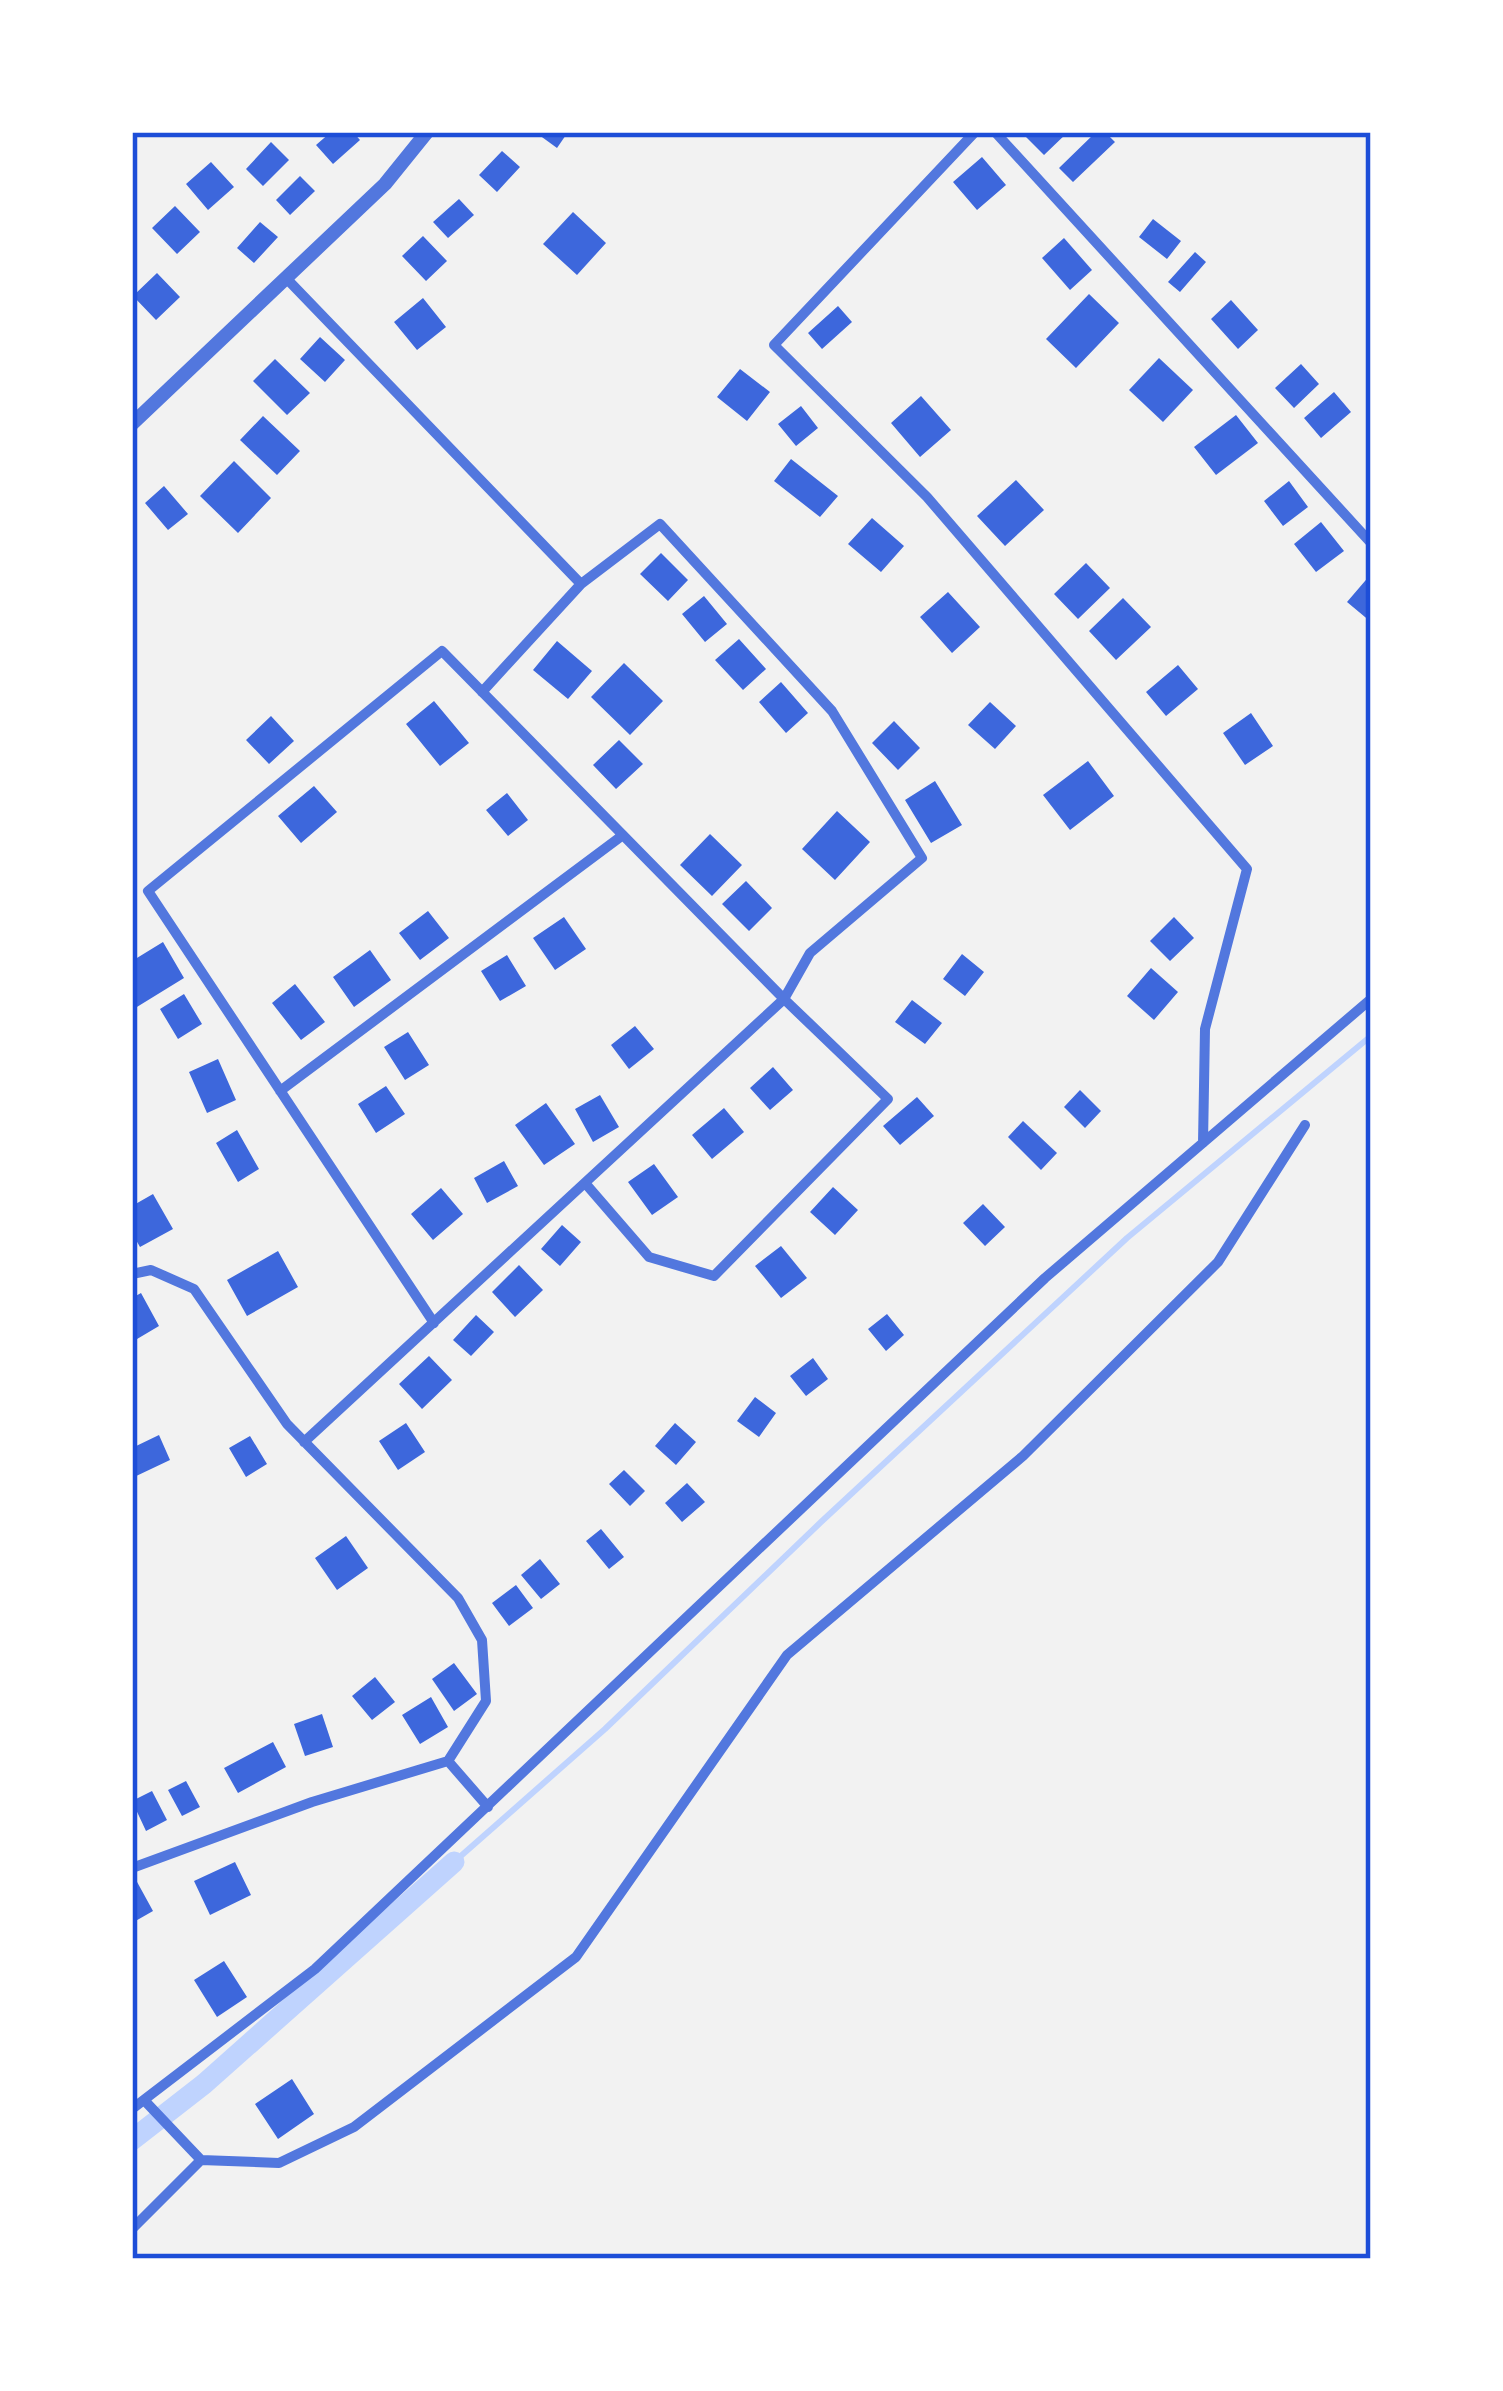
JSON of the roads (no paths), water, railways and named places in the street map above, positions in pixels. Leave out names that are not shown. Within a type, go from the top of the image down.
[{"type":"street","points":[[132,424],[385,184],[427,132]]},
{"type":"street","points":[[975,132],[774,346],[927,497],[1247,869],[1205,1028],[1203,1143]]},
{"type":"street","points":[[995,132],[1371,544]]},
{"type":"street","points":[[286,278],[581,584]]},
{"type":"street","points":[[304,1442],[784,999],[810,953],[922,858],[832,711],[660,524],[581,584],[482,692]]},
{"type":"street","points":[[434,1323],[148,891],[442,651],[888,1100],[714,1276],[649,1257],[585,1183]]},
{"type":"street","points":[[280,1091],[622,835]]},
{"type":"street","points":[[132,2109],[315,1969],[1045,1278],[1371,999]]},
{"type":"street","points":[[144,2100],[197,2156],[280,2163],[354,2127],[576,1957],[787,1655],[1023,1456],[1218,1262],[1305,1125]]},
{"type":"street","points":[[132,1274],[152,1270],[194,1289],[287,1424],[458,1598],[482,1640],[486,1701],[448,1761],[312,1802],[132,1868]]},
{"type":"street","points":[[448,1761],[488,1808]]},
{"type":"street","points":[[132,2229],[197,2156]]},
{"type":"waterway","points":[[454,1862],[605,1729],[1127,1238],[1371,1036]]},
{"type":"waterway","points":[[132,2140],[204,2084],[454,1862]]}]
